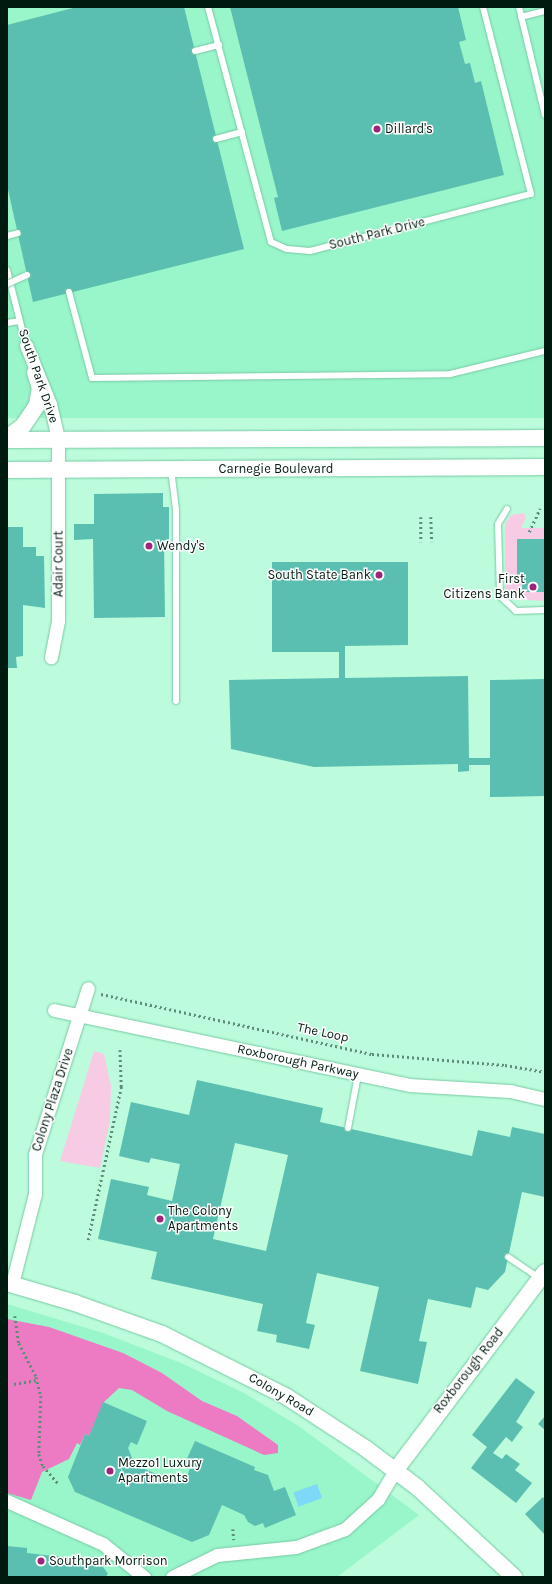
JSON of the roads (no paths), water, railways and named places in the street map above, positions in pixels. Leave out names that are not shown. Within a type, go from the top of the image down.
[{"type":"street","name":"South Park Drive","points":[[26,345],[35,373],[50,404],[58,440],[58,470]]},
{"type":"street","points":[[7,439],[23,426],[37,405],[40,388],[35,373]]},
{"type":"street","points":[[7,439],[540,437]]},
{"type":"street","name":"Carnegie Boulevard","points":[[7,470],[545,467]]},
{"type":"street","name":"Adair Court","points":[[51,657],[58,621],[58,470]]},
{"type":"street","name":"Colony Plaza Drive","points":[[9,1283],[35,1194],[35,1154],[88,988]]},
{"type":"street","name":"Roxborough Parkway","points":[[54,1010],[409,1085],[510,1091],[545,1098]]},
{"type":"street","name":"Roxborough Road","points":[[395,1471],[543,1276]]},
{"type":"street","name":"Colony Road","points":[[9,1283],[112,1315],[216,1360],[313,1413],[395,1471],[450,1515],[514,1577]]},
{"type":"street","points":[[172,1577],[217,1555],[288,1548],[346,1529],[378,1499],[395,1471]]},
{"type":"street","points":[[7,1501],[103,1544],[144,1577]]},
{"type":"lane","name":"South Park Drive","points":[[208,7],[271,242],[287,249],[310,251],[531,194],[483,7]]},
{"type":"lane","points":[[519,7],[545,115]]},
{"type":"lane","points":[[522,17],[545,11]]},
{"type":"lane","points":[[195,51],[219,45]]},
{"type":"lane","points":[[216,139],[242,132]]},
{"type":"lane","points":[[7,236],[18,233]]},
{"type":"lane","name":"South Park Drive","points":[[7,270],[26,345]]},
{"type":"lane","points":[[7,284],[27,275]]},
{"type":"lane","points":[[69,292],[92,378],[450,374],[545,351]]},
{"type":"lane","points":[[7,323],[20,321]]},
{"type":"lane","points":[[171,469],[176,510],[176,701]]},
{"type":"lane","points":[[507,508],[498,524],[500,596],[516,611],[545,610]]},
{"type":"lane","points":[[348,1128],[358,1075]]},
{"type":"lane","points":[[508,1257],[543,1276]]},
{"type":"water","points":[[317,1484],[322,1498],[299,1507],[294,1493]]},
{"type":"place","name":"Dillard's","points":[[377,129]]},
{"type":"place","name":"Wendy's","points":[[149,546]]},
{"type":"place","name":"South State Bank","points":[[379,575]]},
{"type":"place","name":"First Citizens Bank","points":[[533,587]]},
{"type":"place","name":"The Colony Apartments","points":[[160,1219]]},
{"type":"place","name":"Mezzo1 Luxury Apartments","points":[[110,1471]]},
{"type":"place","name":"Southpark Morrison","points":[[41,1561]]}]
